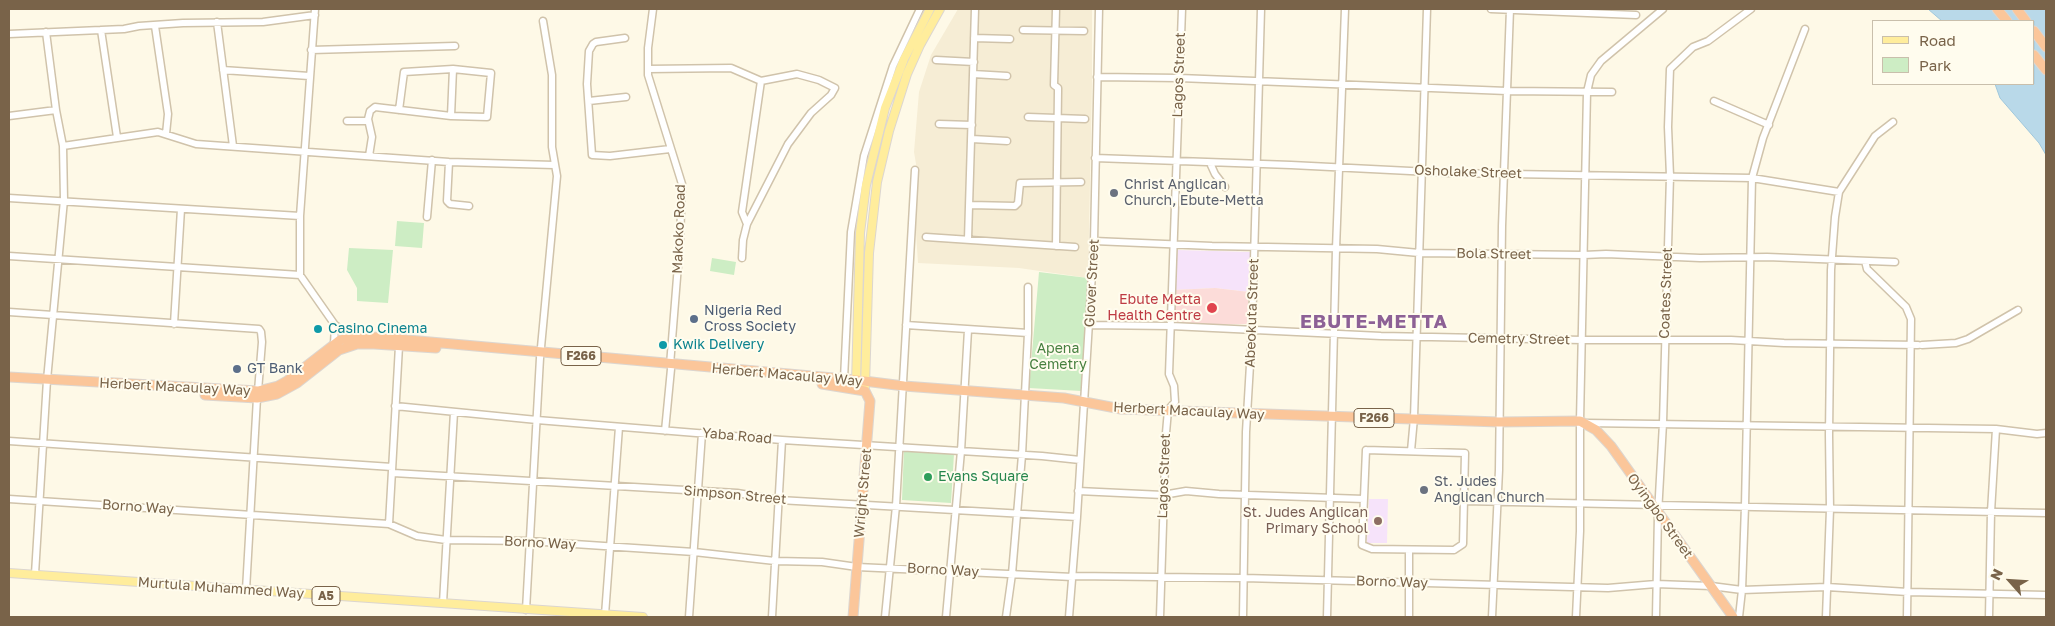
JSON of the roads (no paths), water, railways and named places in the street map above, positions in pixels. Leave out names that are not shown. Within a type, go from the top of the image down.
[{"type":"highway","points":[[1997,9],[2005,20]]},
{"type":"highway","points":[[2017,9],[2025,20]]},
{"type":"highway","points":[[2035,32],[2046,47]]},
{"type":"highway","points":[[2035,56],[2046,70]]},
{"type":"highway","name":"Herbert Macaulay Way","points":[[257,395],[286,381],[334,344],[352,337],[384,338],[541,356]]},
{"type":"highway","name":"Herbert Macaulay Way","points":[[9,377],[46,382],[257,395],[277,394],[289,389],[339,350],[348,346],[365,344],[541,356],[844,383]]},
{"type":"highway","name":"Herbert Macaulay Way","points":[[9,383],[46,382]]},
{"type":"highway","points":[[844,383],[861,385]]},
{"type":"highway","name":"Herbert Macaulay Way","points":[[861,385],[904,386],[1064,398],[1121,409],[1499,422],[1583,422]]},
{"type":"highway","name":"Wright Street","points":[[853,617],[870,401],[861,385]]},
{"type":"highway","name":"Oyingbo Street","points":[[1583,422],[1596,430],[1611,446],[1733,617]]},
{"type":"main road","points":[[861,385],[860,233],[866,184],[885,108],[904,59],[930,9]]},
{"type":"main road","points":[[861,385],[868,253],[877,182],[889,131],[904,82],[920,45],[940,9]]},
{"type":"main road","name":"Murtula Muhammed Way","points":[[9,573],[643,617]]},
{"type":"street","name":"Makoko Road","points":[[653,9],[648,69],[650,85],[680,174],[682,192],[665,431]]},
{"type":"street","points":[[844,383],[851,232],[864,156],[892,66],[920,9]]},
{"type":"street","points":[[968,239],[975,9]]},
{"type":"street","points":[[1056,9],[1054,86],[1058,88],[1056,246]]},
{"type":"street","name":"Glover Street","points":[[1069,617],[1078,517],[1078,490],[1090,325],[1094,241],[1099,9]]},
{"type":"street","name":"Lagos Street","points":[[1160,617],[1163,495],[1168,410],[1175,402],[1174,386],[1169,374],[1182,9]]},
{"type":"street","name":"Abeokuta Street","points":[[1243,617],[1261,9]]},
{"type":"street","points":[[1327,617],[1336,249],[1345,9]]},
{"type":"street","points":[[1411,452],[1414,418],[1427,9]]},
{"type":"street","points":[[1491,9],[1636,16]]},
{"type":"street","points":[[1492,617],[1497,502],[1504,174],[1510,9]]},
{"type":"street","points":[[1576,617],[1583,422],[1587,92],[1591,75],[1601,61],[1663,9]]},
{"type":"street","name":"Coates Street","points":[[1656,617],[1657,509],[1663,423],[1666,257],[1670,176],[1668,127],[1670,69],[1693,47],[1708,41],[1751,9]]},
{"type":"street","points":[[9,34],[124,29],[139,26],[217,22],[262,22],[315,12],[300,216],[300,275],[335,325],[352,337]]},
{"type":"street","points":[[526,610],[541,356],[557,176],[552,146],[552,75],[543,21]]},
{"type":"street","points":[[217,22],[233,146]]},
{"type":"street","points":[[155,26],[168,114],[166,134]]},
{"type":"street","points":[[1739,617],[1742,590],[1745,506],[1747,340],[1752,178],[1769,124],[1805,29]]},
{"type":"street","points":[[101,30],[117,137]]},
{"type":"street","points":[[1023,30],[1084,31]]},
{"type":"street","points":[[35,574],[46,382],[64,200],[63,146],[56,110],[46,32]]},
{"type":"street","points":[[625,38],[596,42],[590,47],[587,69],[592,155],[610,156],[670,148]]},
{"type":"street","points":[[974,38],[1010,39]]},
{"type":"street","points":[[311,50],[455,46]]},
{"type":"street","points":[[936,60],[974,62]]},
{"type":"street","points":[[648,69],[732,68],[761,81],[797,74],[819,80],[834,88],[831,95],[811,113],[788,144],[747,224],[743,240],[742,258]]},
{"type":"street","points":[[451,116],[453,69]]},
{"type":"street","points":[[369,156],[372,137],[368,121],[370,111],[375,108],[451,116],[487,117],[491,73],[453,69],[404,72],[399,110]]},
{"type":"street","points":[[223,70],[309,76]]},
{"type":"street","points":[[974,74],[1007,76]]},
{"type":"street","points":[[1097,77],[1179,78],[1259,83],[1341,84],[1507,91],[1612,92]]},
{"type":"street","points":[[747,224],[742,212],[761,81]]},
{"type":"street","points":[[588,101],[626,97]]},
{"type":"street","points":[[1714,101],[1769,124]]},
{"type":"street","points":[[9,116],[56,110]]},
{"type":"street","points":[[1028,117],[1085,119]]},
{"type":"street","points":[[347,121],[368,121]]},
{"type":"street","points":[[1826,617],[1830,509],[1830,343],[1835,217],[1839,192],[1875,136],[1893,122]]},
{"type":"street","points":[[939,124],[972,125]]},
{"type":"street","points":[[63,146],[158,132],[196,144],[450,162],[554,165]]},
{"type":"street","points":[[972,139],[1007,141]]},
{"type":"street","name":"Osholake Street","points":[[1095,158],[1504,174],[1752,178],[1839,192]]},
{"type":"street","points":[[427,217],[432,160]]},
{"type":"street","points":[[450,162],[447,201],[450,204],[469,206]]},
{"type":"street","points":[[1210,163],[1214,174],[1225,187]]},
{"type":"street","points":[[885,617],[896,506],[915,170]]},
{"type":"street","points":[[970,206],[1015,206],[1018,203],[1020,183],[1081,182]]},
{"type":"street","points":[[9,198],[300,216]]},
{"type":"street","points":[[174,324],[181,208]]},
{"type":"street","points":[[926,237],[1075,247]]},
{"type":"street","name":"Bola Street","points":[[1094,241],[1377,249],[1419,253],[1621,254],[1666,257],[1895,262]]},
{"type":"street","points":[[9,256],[300,275]]},
{"type":"street","points":[[1865,261],[1867,269],[1906,307],[1917,345],[1910,427],[1907,510],[1907,617]]},
{"type":"street","points":[[1006,617],[1012,574],[1022,455],[1028,333],[1028,287]]},
{"type":"street","name":"Cemetry Street","points":[[1090,325],[1171,326],[1252,331],[1501,339],[1747,340],[1784,343],[1917,345],[1956,343],[1968,339],[2018,310]]},
{"type":"street","points":[[9,312],[259,329],[262,332],[252,458],[246,590]]},
{"type":"street","points":[[334,344],[335,325]]},
{"type":"street","points":[[906,325],[1028,333]]},
{"type":"street","points":[[946,617],[961,451],[963,390],[968,330]]},
{"type":"street","points":[[389,524],[400,346]]},
{"type":"street","name":"Yaba Road","points":[[396,406],[665,431],[1080,460]]},
{"type":"street","points":[[442,603],[454,412]]},
{"type":"street","points":[[1583,422],[1996,429],[2037,434],[2046,433]]},
{"type":"street","points":[[605,615],[619,427]]},
{"type":"street","points":[[1989,617],[1991,512],[1996,429]]},
{"type":"street","points":[[689,617],[702,433]]},
{"type":"street","points":[[772,617],[782,440]]},
{"type":"street","name":"Simpson Street","points":[[9,441],[252,458],[450,476],[736,493],[779,500],[1078,517]]},
{"type":"street","points":[[1366,450],[1411,452],[1465,453],[1463,544],[1454,550],[1372,549],[1362,545],[1366,450]]},
{"type":"street","points":[[1078,490],[1163,495],[1186,491],[1364,499]]},
{"type":"street","name":"Borno Way","points":[[9,499],[389,524],[417,536],[446,540],[529,541],[694,552],[775,561],[822,562],[857,567],[1073,577],[1244,578],[1608,588],[1656,584],[1711,586],[1742,590],[1828,587],[1908,592],[2046,595]]},
{"type":"street","points":[[1464,501],[1580,504],[1657,509],[1745,506],[2046,512]]},
{"type":"street","points":[[1408,617],[1409,550]]},
{"type":"water","points":[[1928,9],[2046,9],[2046,155],[2039,143],[2000,98],[1995,85],[2035,85],[2035,20],[1941,20]]},
{"type":"place","name":"Christ Anglican Church, Ebute-Metta","points":[[1114,193]]},
{"type":"place","name":"Ebute Metta Health Centre","points":[[1212,308]]},
{"type":"place","name":"Nigeria Red Cross Society","points":[[694,319]]},
{"type":"place","name":"Casino Cinema","points":[[318,329]]},
{"type":"place","name":"Kwik Delivery","points":[[663,345]]},
{"type":"place","name":"GT Bank","points":[[237,369]]},
{"type":"place","name":"Evans Square","points":[[928,477]]},
{"type":"place","name":"St. Judes Anglican Church","points":[[1424,490]]},
{"type":"place","name":"St. Judes Anglican Primary School","points":[[1378,521]]},
{"type":"district","name":"EBUTE-METTA","points":[[1374,322]]},
{"type":"park label","name":"Apena Cemetry","points":[[1058,358]]}]
